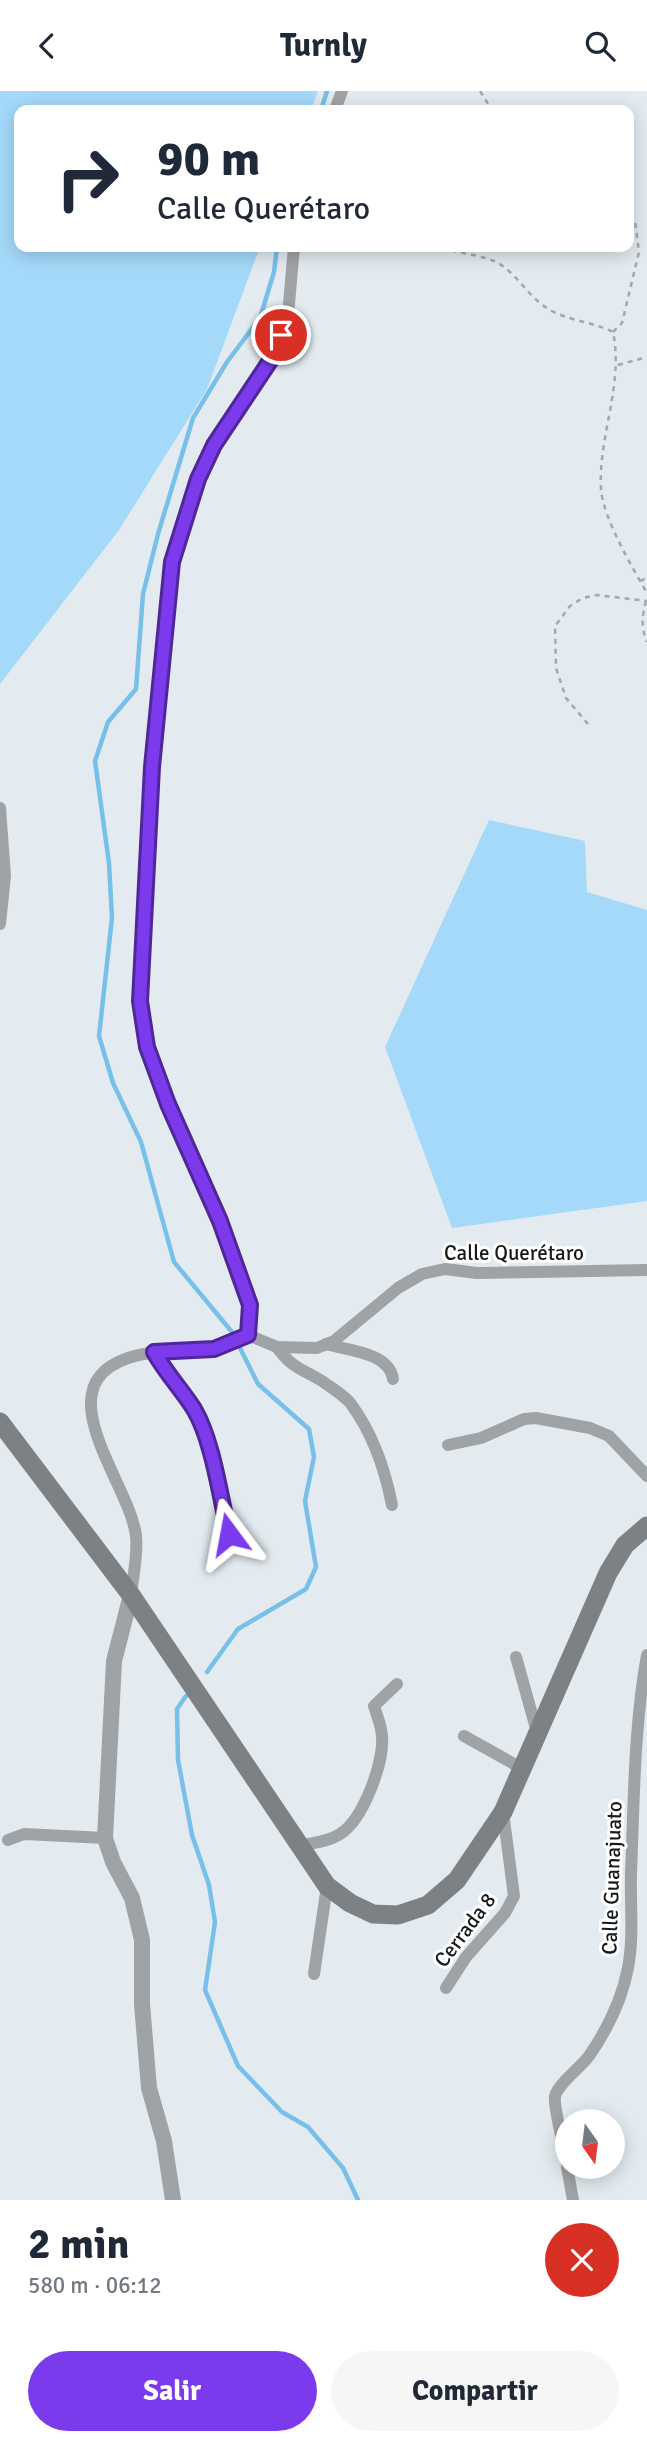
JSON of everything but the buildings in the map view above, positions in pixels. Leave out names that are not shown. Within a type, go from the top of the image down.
[{"type":"main road","points":[[0,1422],[131,1595],[327,1886],[350,1903],[373,1914],[398,1915],[428,1905],[457,1880],[503,1812],[608,1573],[625,1545],[647,1526]]},
{"type":"street","points":[[173,2200],[164,2141],[149,2088],[142,2004],[142,1940],[132,1898],[113,1863],[105,1838],[114,1661],[131,1595],[136,1535],[90,1416],[90,1402],[92,1387],[105,1371],[126,1359],[154,1352],[214,1349],[248,1335],[250,1305],[220,1221],[168,1104],[147,1047],[140,1001],[152,767],[172,562],[198,479],[214,445],[274,355],[288,315],[294,252]]},
{"type":"street","points":[[0,808],[5,876],[0,924]]},
{"type":"street","name":"Calle Querétaro","points":[[248,1335],[277,1347],[317,1348],[334,1341],[398,1288],[422,1274],[445,1269],[477,1273],[647,1271]]},
{"type":"street","points":[[326,1344],[363,1351],[385,1366],[393,1379]]},
{"type":"street","points":[[277,1347],[287,1361],[323,1381],[349,1401],[384,1467],[392,1505]]},
{"type":"street","points":[[154,1352],[194,1410],[206,1436],[229,1534]]},
{"type":"street","points":[[448,1445],[481,1439],[524,1419],[536,1418],[590,1427],[609,1436],[647,1476]]},
{"type":"street","name":"Calle Guanajuato","points":[[555,2110],[556,2093],[588,2057],[614,2013],[627,1971],[632,1940],[635,1745],[647,1655]]},
{"type":"street","points":[[516,1657],[537,1733]]},
{"type":"street","points":[[299,1846],[341,1834],[352,1824],[369,1795],[380,1760],[383,1737],[374,1706],[397,1684]]},
{"type":"street","points":[[464,1736],[523,1769]]},
{"type":"street","name":"Cerrada 8","points":[[446,1988],[466,1957],[505,1913],[514,1896],[503,1812]]},
{"type":"street","points":[[8,1840],[24,1834],[105,1838]]},
{"type":"street","points":[[314,1974],[327,1886]]},
{"type":"street","points":[[632,1940],[647,1942]]},
{"type":"street","name":"Calle Guanajuato","points":[[569,2179],[573,2200]]},
{"type":"path","points":[[613,332],[622,323],[639,252],[634,220]]},
{"type":"path","points":[[461,252],[494,261],[508,269],[545,308],[566,317],[595,323],[613,332]]},
{"type":"path","points":[[613,332],[618,365],[604,447],[601,487],[604,508],[647,593]]},
{"type":"path","points":[[618,365],[647,357]]},
{"type":"path","points":[[640,581],[647,578]]},
{"type":"path","points":[[588,724],[566,698],[555,668],[555,626],[569,606],[583,598],[597,595],[646,601],[642,619],[647,642]]},
{"type":"shaded area","points":[[0,91],[318,91],[313,105],[14,105],[14,252],[258,252],[207,389],[119,530],[0,684]]},
{"type":"shaded area","points":[[489,820],[585,841],[587,892],[647,910],[647,1201],[452,1228],[385,1047]]},
{"type":"waterway","points":[[323,105],[327,91]]},
{"type":"waterway","points":[[207,1672],[238,1629],[306,1589],[316,1567],[305,1501],[314,1457],[309,1429],[258,1384],[232,1332],[174,1262],[141,1142],[113,1083],[99,1036],[112,918],[109,863],[95,761],[108,722],[136,689],[143,594],[193,418],[227,362],[260,318],[274,272],[276,252]]},
{"type":"waterway","points":[[186,1696],[177,1709],[178,1760],[192,1835],[209,1885],[215,1922],[205,1990],[238,2066],[282,2112],[308,2127],[343,2168],[358,2200]]},
{"type":"route","points":[[229,1534],[206,1436],[194,1410],[154,1352],[214,1349],[248,1335],[250,1305],[220,1221],[168,1104],[147,1047],[140,1001],[152,767],[172,562],[198,479],[214,445],[274,355],[281,335]]}]
